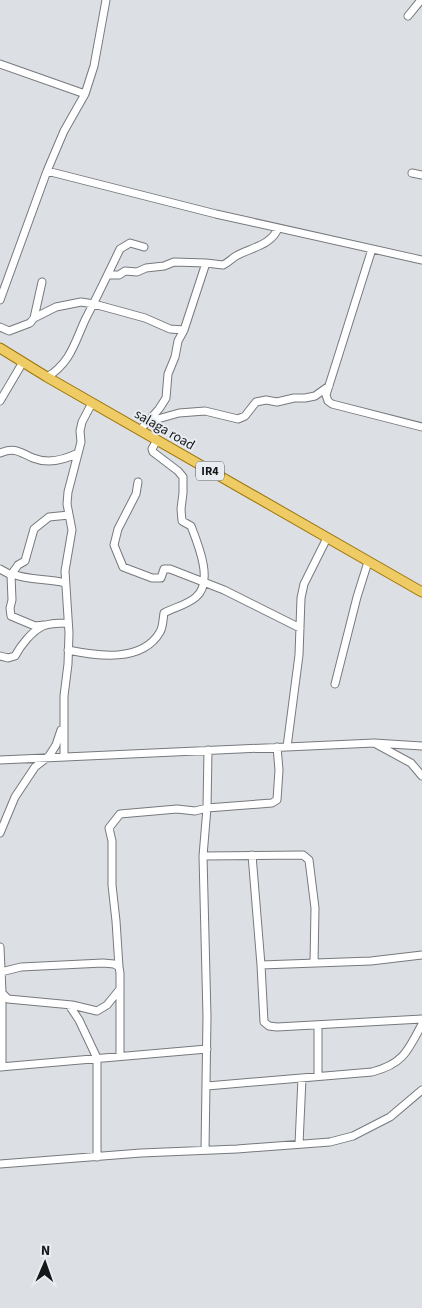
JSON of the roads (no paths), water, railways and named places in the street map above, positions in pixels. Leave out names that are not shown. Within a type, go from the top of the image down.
[{"type":"main road","name":"salaga road","points":[[0,348],[47,377],[422,592]]},
{"type":"street","points":[[0,300],[47,171],[64,131],[85,94],[94,66],[106,0]]},
{"type":"street","points":[[408,16],[421,0]]},
{"type":"street","points":[[0,64],[85,94]]},
{"type":"street","points":[[47,171],[278,228],[422,260]]},
{"type":"street","points":[[412,174],[422,175]]},
{"type":"street","points":[[108,275],[119,275],[125,271],[137,272],[146,268],[164,266],[174,262],[223,265],[236,256],[257,248],[272,237],[278,228]]},
{"type":"street","points":[[47,377],[61,368],[76,344],[120,248],[124,244],[130,243],[144,247]]},
{"type":"street","points":[[372,249],[326,395],[328,401],[332,404],[422,427]]},
{"type":"street","points":[[140,430],[159,409],[166,398],[168,374],[206,263]]},
{"type":"street","points":[[0,327],[9,331],[30,324],[34,318],[42,282]]},
{"type":"street","points":[[34,318],[56,307],[81,302],[145,318],[170,329],[184,330]]},
{"type":"street","points":[[1,398],[23,362]]},
{"type":"street","points":[[147,422],[179,413],[205,411],[238,419],[244,416],[256,402],[266,400],[277,402],[294,398],[306,398],[315,396],[329,386]]},
{"type":"street","points":[[64,757],[64,696],[69,634],[65,583],[67,554],[72,530],[67,504],[68,492],[78,453],[82,422],[92,403]]},
{"type":"street","points":[[68,650],[92,655],[120,655],[138,651],[156,638],[161,630],[164,613],[196,598],[202,591],[205,581],[204,568],[191,526],[182,521],[183,477],[153,452],[152,449],[157,440]]},
{"type":"street","points":[[0,453],[8,450],[20,451],[48,462],[67,459],[78,453]]},
{"type":"street","points":[[138,482],[136,494],[118,529],[114,545],[123,567],[152,578],[161,578],[164,569],[205,581],[300,628]]},
{"type":"street","points":[[67,622],[35,626],[11,616],[10,608],[12,600],[12,574],[18,565],[25,561],[34,529],[48,517],[69,515]]},
{"type":"street","points":[[287,747],[299,655],[301,598],[304,584],[327,538]]},
{"type":"street","points":[[335,684],[368,562]]},
{"type":"street","points":[[0,569],[25,578],[65,583]]},
{"type":"street","points":[[0,656],[8,658],[15,656],[34,632],[44,626]]},
{"type":"street","points":[[0,833],[18,792],[35,767],[48,756],[56,745],[64,725]]},
{"type":"street","points":[[374,743],[411,763],[422,776]]},
{"type":"street","points":[[0,760],[48,756],[64,757],[374,743],[422,746]]},
{"type":"street","points":[[120,1056],[120,989],[112,885],[112,840],[110,828],[120,814],[177,808],[195,811],[208,808],[272,803],[277,800],[279,770],[277,747]]},
{"type":"street","points":[[205,1150],[207,1049],[203,856],[208,808],[208,750]]},
{"type":"street","points":[[252,855],[262,965],[264,1022],[268,1026],[422,1019]]},
{"type":"street","points":[[203,856],[303,855],[309,860],[315,908],[314,963]]},
{"type":"street","points":[[0,947],[2,993],[1,1067],[207,1049]]},
{"type":"street","points":[[262,965],[371,961],[422,955]]},
{"type":"street","points":[[1,972],[21,967],[103,963],[114,964],[119,967]]},
{"type":"street","points":[[2,993],[8,999],[69,1005],[97,1011],[107,1006],[120,989]]},
{"type":"street","points":[[69,1005],[79,1020],[98,1058],[97,1157]]},
{"type":"street","points":[[206,1086],[372,1072],[387,1068],[402,1059],[422,1024]]},
{"type":"street","points":[[318,1025],[318,1076]]},
{"type":"street","points":[[299,1144],[302,1078]]},
{"type":"street","points":[[0,1164],[330,1142],[353,1136],[390,1117],[422,1090]]}]
